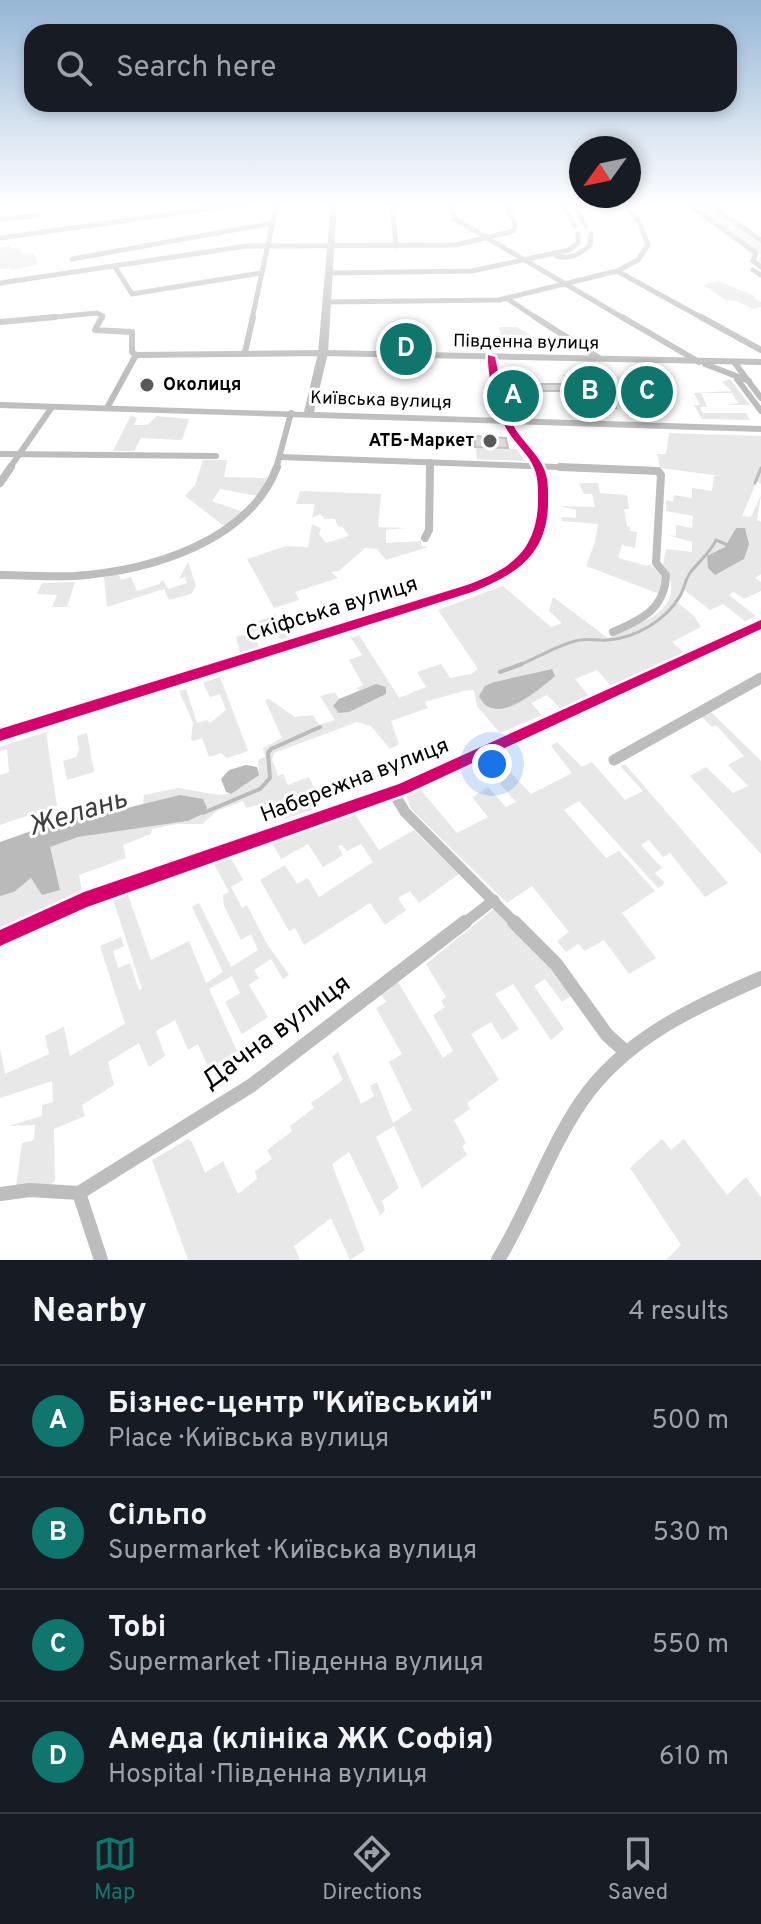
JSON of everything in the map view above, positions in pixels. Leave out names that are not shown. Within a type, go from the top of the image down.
[{"type":"main road","points":[[308,414],[323,353],[330,262]]},
{"type":"main road","name":"Київська вулиця","points":[[0,405],[761,429]]},
{"type":"street","points":[[0,283],[148,262]]},
{"type":"street","points":[[245,352],[264,262]]},
{"type":"street","points":[[329,273],[472,271],[522,262]]},
{"type":"street","points":[[527,262],[680,352],[749,381]]},
{"type":"street","points":[[326,302],[471,302],[506,298],[617,271],[635,262]]},
{"type":"street","points":[[115,267],[132,294],[261,273]]},
{"type":"street","points":[[753,270],[761,275]]},
{"type":"street","points":[[617,271],[761,350]]},
{"type":"street","points":[[506,298],[599,358]]},
{"type":"street","points":[[0,322],[97,313],[103,316],[95,330],[132,332],[132,352],[136,355],[107,408]]},
{"type":"street","name":"Південна вулиця","points":[[136,355],[245,352],[761,362]]},
{"type":"street","name":"Південна вулиця","points":[[663,360],[678,357],[680,352]]},
{"type":"street","points":[[491,357],[507,421],[517,442],[539,466]]},
{"type":"street","points":[[734,362],[761,398]]},
{"type":"street","points":[[727,373],[744,387],[761,411]]},
{"type":"street","points":[[0,483],[52,407]]},
{"type":"street","points":[[0,575],[85,575],[196,545],[250,513],[272,482],[291,413]]},
{"type":"street","points":[[0,454],[216,456]]},
{"type":"street","points":[[280,457],[658,471],[661,475],[656,563],[666,575],[664,600],[647,617],[613,632]]},
{"type":"street","points":[[425,538],[429,530],[430,462]]},
{"type":"street","name":"Скіфська вулиця","points":[[0,735],[489,582],[516,565],[537,541],[543,514],[539,466]]},
{"type":"street","name":"Набережна вулиця","points":[[0,938],[84,900],[393,792],[761,624]]},
{"type":"street","points":[[614,760],[761,678]]},
{"type":"street","points":[[393,792],[405,812],[556,964],[607,1035],[626,1052]]},
{"type":"street","name":"Дачна вулиця","points":[[79,1193],[252,1085],[494,900]]},
{"type":"street","points":[[498,1260],[582,1101],[626,1052],[676,1017],[761,978]]},
{"type":"street","points":[[0,1194],[30,1190],[79,1193],[101,1260]]},
{"type":"shaded area","points":[[0,262],[37,262],[38,265],[11,270],[0,269]]},
{"type":"shaded area","points":[[718,281],[755,296],[761,307],[754,309],[726,300],[703,285]]},
{"type":"shaded area","points":[[499,327],[517,327],[545,344],[503,345]]},
{"type":"shaded area","points":[[730,379],[750,405],[727,405],[738,403],[732,393],[701,393],[707,407],[700,407],[703,413],[746,413],[750,420],[702,419],[694,405],[700,405],[694,393],[732,391],[722,382]]},
{"type":"shaded area","points":[[131,415],[137,418],[134,425],[147,425],[157,416],[189,419],[182,440],[141,438],[134,451],[113,451]]},
{"type":"shaded area","points":[[669,433],[761,436],[761,484],[757,481],[742,516],[751,517],[761,495],[757,520],[761,522],[761,574],[755,578],[761,582],[761,591],[744,599],[734,592],[729,595],[756,616],[745,621],[723,604],[710,610],[684,590],[678,603],[694,616],[701,627],[672,642],[687,655],[614,689],[597,670],[575,679],[592,700],[565,713],[547,695],[531,703],[542,715],[500,733],[477,706],[474,690],[463,691],[425,702],[428,708],[391,721],[399,744],[390,749],[371,726],[357,722],[274,753],[272,759],[278,776],[283,774],[288,785],[309,777],[318,796],[310,799],[314,809],[285,819],[281,811],[263,818],[257,805],[246,808],[243,801],[217,811],[202,824],[177,824],[152,829],[151,834],[123,845],[126,858],[79,875],[83,897],[0,935],[0,896],[14,892],[31,878],[49,847],[78,837],[188,821],[205,813],[180,795],[143,805],[144,795],[178,788],[231,794],[259,770],[258,760],[265,757],[263,748],[282,738],[265,700],[269,699],[295,717],[313,715],[319,725],[335,720],[320,696],[335,692],[339,699],[333,706],[349,712],[386,694],[377,684],[359,691],[357,688],[363,685],[349,660],[362,655],[351,638],[359,635],[399,698],[426,687],[417,672],[441,664],[450,678],[471,674],[478,669],[438,610],[503,586],[551,627],[562,623],[549,611],[553,597],[608,638],[659,612],[670,597],[669,577],[663,565],[666,549],[692,552],[692,542],[668,535],[676,536],[676,525],[692,528],[693,516],[666,511],[666,500],[673,502],[674,495],[692,498],[692,488],[712,491],[714,476],[721,476],[660,468],[657,454],[666,454]],"holes":[[[551,669],[527,697],[492,709],[494,682]]]},
{"type":"shaded area","points":[[476,447],[516,449],[526,461],[440,458],[477,459]]},
{"type":"shaded area","points":[[203,460],[227,460],[224,477],[267,478],[258,496],[220,489],[212,501],[246,513],[224,526],[185,496],[195,485]]},
{"type":"shaded area","points":[[579,483],[598,483],[600,493],[627,495],[629,509],[624,509],[627,526],[630,531],[637,532],[635,548],[622,545],[618,558],[649,564],[663,576],[660,594],[586,566],[598,524],[562,521],[562,517],[576,518],[576,510],[560,506],[595,507],[592,494],[584,494]]},
{"type":"shaded area","points":[[300,491],[381,494],[378,527],[406,528],[386,530],[386,543],[421,541],[422,546],[428,547],[386,560],[377,549],[365,548],[339,571],[331,572],[338,578],[295,592],[299,600],[274,608],[247,559],[286,546],[308,547],[312,524],[321,528],[319,534],[326,543],[349,536],[342,526],[338,527],[335,519],[325,519],[320,514],[312,518],[315,504],[296,504]]},
{"type":"shaded area","points":[[736,528],[745,528],[749,544],[744,559],[715,575],[708,568],[707,556],[725,547]]},
{"type":"shaded area","points":[[188,562],[196,586],[191,594],[169,600],[164,589],[107,607],[104,577],[118,573],[121,580],[131,577],[137,591],[163,580],[168,589],[187,583],[185,577],[179,579]]},
{"type":"shaded area","points":[[75,582],[67,607],[52,607],[57,595],[37,594],[42,583]]},
{"type":"shaded area","points":[[275,614],[289,638],[281,640],[273,625],[253,632],[259,647],[240,653],[236,637],[245,634],[243,629]]},
{"type":"shaded area","points":[[552,669],[555,676],[517,704],[495,709],[486,705],[479,696],[485,686],[494,682]]},
{"type":"shaded area","points":[[220,677],[248,751],[227,758],[221,753],[209,757],[202,738],[191,739],[193,723],[179,691],[186,689],[197,723],[207,720],[210,723],[226,710],[220,694],[210,697],[203,683]]},
{"type":"shaded area","points":[[376,684],[386,687],[386,694],[349,712],[339,713],[333,706],[339,699]]},
{"type":"shaded area","points":[[710,711],[761,761],[761,854],[690,776],[706,767],[733,793],[748,786],[728,765],[744,756],[716,725],[712,727],[701,716]]},
{"type":"shaded area","points":[[46,732],[57,806],[0,825],[0,775],[9,772],[7,749],[0,751],[0,747]]},
{"type":"shaded area","points":[[87,733],[94,772],[67,780],[63,761],[76,757],[79,750],[77,736]]},
{"type":"shaded area","points":[[557,742],[582,767],[592,762],[625,800],[643,791],[620,766],[625,764],[728,883],[705,897],[670,853],[663,857],[649,840],[641,845],[662,868],[655,873],[665,883],[658,888],[579,801],[564,810],[606,858],[619,851],[655,891],[622,913],[656,958],[629,974],[604,940],[585,951],[578,944],[566,952],[557,941],[569,932],[532,886],[507,903],[412,810],[406,796],[420,789],[457,833],[488,817],[472,797],[488,787],[506,807],[516,802],[495,778],[508,770],[531,794],[572,773],[551,746]]},
{"type":"shaded area","points":[[246,765],[257,767],[259,775],[231,794],[226,792],[221,779],[229,770]]},
{"type":"shaded area","points":[[180,795],[203,799],[207,808],[205,813],[188,821],[78,837],[50,847],[60,890],[42,895],[31,878],[14,892],[0,896],[0,842],[71,817],[90,817]]},
{"type":"shaded area","points":[[354,813],[379,850],[414,830],[459,874],[419,903],[410,891],[398,898],[406,910],[385,925],[370,903],[304,945],[295,928],[289,931],[260,880],[285,865],[297,884],[308,878],[319,897],[373,862],[361,844],[347,851],[342,845],[338,846],[343,855],[323,867],[308,844],[281,859],[271,841]]},
{"type":"shaded area","points":[[230,856],[243,880],[231,887],[242,908],[247,905],[267,944],[289,975],[283,979],[271,959],[254,970],[259,978],[249,985],[268,1017],[242,1034],[225,1002],[240,993],[232,976],[209,989],[237,1051],[209,1069],[198,1044],[188,1050],[175,1020],[156,1031],[165,1056],[149,1067],[139,1043],[108,1062],[114,1085],[82,1105],[85,1116],[54,1129],[55,1181],[50,1185],[16,1187],[22,1143],[34,1140],[35,1125],[8,1126],[42,1116],[42,1105],[53,1102],[52,1081],[0,1098],[0,1048],[5,1074],[49,1054],[45,1036],[64,1027],[70,1056],[125,1024],[100,946],[121,937],[124,946],[113,951],[118,968],[130,963],[139,990],[142,989],[112,896],[127,892],[151,960],[189,941],[206,983],[223,972],[192,907],[199,903],[231,967],[258,950],[251,934],[241,940],[224,906],[223,895],[229,892],[213,862]]},
{"type":"shaded area","points":[[495,908],[555,971],[572,995],[562,1002],[545,979],[534,986],[564,1029],[551,1040],[513,984],[495,994],[519,1029],[502,1040],[491,1022],[471,1034],[499,1080],[467,1103],[470,1109],[454,1120],[466,1143],[462,1146],[467,1155],[422,1188],[394,1126],[376,1137],[399,1188],[382,1201],[385,1210],[380,1215],[349,1152],[332,1164],[365,1250],[350,1260],[331,1218],[294,1246],[300,1260],[188,1260],[152,1160],[188,1139],[205,1173],[223,1161],[238,1194],[257,1179],[255,1171],[272,1159],[267,1150],[292,1131],[290,1126],[314,1108],[311,1103],[343,1080],[332,1057],[338,1052],[361,1104],[374,1096],[370,1086],[377,1082],[393,1123],[412,1110],[389,1062],[402,1054],[376,1008],[386,1002],[381,994],[398,982],[443,1058],[453,1051],[433,1015],[445,1007],[441,1001],[446,997],[426,964]]},
{"type":"shaded area","points":[[662,1139],[671,1150],[684,1139],[727,1195],[746,1177],[761,1197],[761,1260],[666,1260],[681,1245],[630,1168]]},
{"type":"building","points":[[601,375],[616,408],[578,408],[571,391],[518,391],[520,401],[508,401],[505,384],[568,384],[565,376]]},
{"type":"building","name":"АТБ-Маркет","points":[[474,436],[506,438],[508,448],[475,447]]},
{"type":"waterway","name":"Желань","points":[[755,483],[761,468]]},
{"type":"waterway","name":"Желань","points":[[516,666],[572,642],[619,639],[639,632],[674,605],[690,573],[716,540],[730,546]]},
{"type":"waterway","name":"Желань","points":[[500,672],[522,664]]},
{"type":"waterway","name":"Желань","points":[[203,813],[260,789],[270,778],[268,753],[271,749],[320,727]]},
{"type":"cycle path","points":[[0,735],[468,589],[513,567],[533,547],[539,533],[542,479],[537,463],[508,423],[491,357]]},
{"type":"cycle path","points":[[0,938],[84,900],[403,789],[761,624]]},
{"type":"place","name":"Амеда (клініка ЖК Софія)","points":[[406,349]]},
{"type":"place","name":"Околиця","points":[[147,385]]},
{"type":"place","name":"Сільпо","points":[[590,392]]},
{"type":"place","name":"Tobi","points":[[647,392]]},
{"type":"place","name":"Бізнес-центр \"Київський\"","points":[[513,396]]},
{"type":"place","name":"АТБ-Маркет","points":[[490,441]]}]
